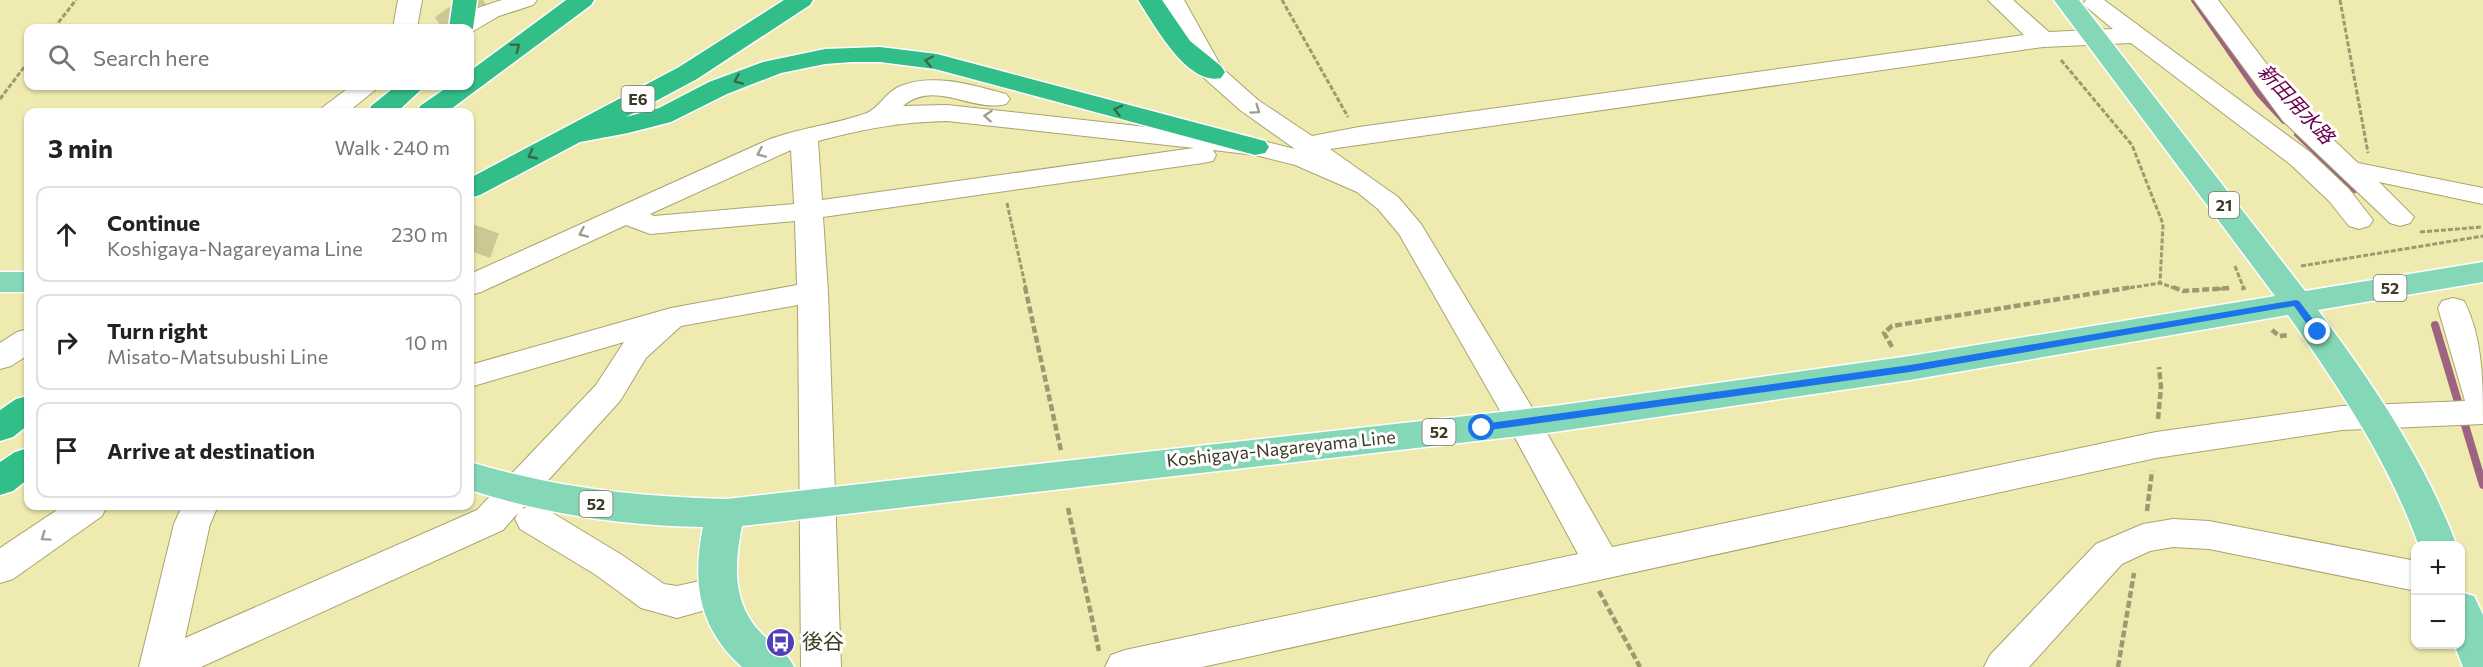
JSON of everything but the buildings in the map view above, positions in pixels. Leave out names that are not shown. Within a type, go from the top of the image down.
[{"type":"highway","points":[[462,24],[465,0]]},
{"type":"highway","points":[[474,80],[582,0]]},
{"type":"highway","name":"E6","points":[[474,187],[688,72],[801,0]]},
{"type":"highway","points":[[1150,0],[1180,46],[1212,72]]},
{"type":"highway","points":[[571,135],[661,116],[760,70],[789,62],[838,54],[868,53],[911,57],[1255,147]]},
{"type":"highway","points":[[386,108],[407,90]]},
{"type":"highway","points":[[436,108],[460,90]]},
{"type":"highway","points":[[0,428],[24,411]]},
{"type":"highway","points":[[0,481],[24,464]]},
{"type":"main road","name":"21","points":[[2066,0],[2296,303],[2374,416],[2406,470],[2437,541]]},
{"type":"main road","name":"52","points":[[2296,303],[2483,272]]},
{"type":"main road","points":[[0,282],[24,282]]},
{"type":"main road","name":"Koshigaya-Nagareyama Line","points":[[474,478],[525,505],[726,513],[1524,423],[1910,368],[2296,303]]},
{"type":"main road","points":[[726,513],[719,533],[718,592],[727,618],[740,638],[756,657],[772,667]]},
{"type":"main road","points":[[2465,621],[2483,666]]},
{"type":"street","points":[[406,24],[410,0]]},
{"type":"street","points":[[468,24],[491,10],[525,0]]},
{"type":"street","points":[[1172,0],[1212,72],[1249,105],[1367,186],[1388,203],[1411,230],[1524,423],[1594,565]]},
{"type":"street","points":[[2000,0],[2043,39]]},
{"type":"street","points":[[2206,0],[2292,115],[2361,171],[2411,223]]},
{"type":"street","points":[[2095,4],[2256,123],[2312,169],[2339,195],[2359,220]]},
{"type":"street","points":[[1308,145],[1359,135],[2043,39],[2137,35]]},
{"type":"street","points":[[2188,73],[2263,77]]},
{"type":"street","points":[[878,118],[900,96],[914,90],[933,88],[1038,105],[1077,99]]},
{"type":"street","points":[[337,108],[361,90]]},
{"type":"street","points":[[474,282],[505,255],[625,214],[779,145],[804,136],[878,118],[905,114],[947,113],[1255,147],[1304,159],[1367,186]]},
{"type":"street","points":[[804,136],[813,292],[820,667]]},
{"type":"street","points":[[625,214],[650,225],[808,211],[1203,155]]},
{"type":"street","points":[[2312,169],[2361,171],[2483,196]]},
{"type":"street","points":[[474,375],[671,318],[813,292]]},
{"type":"street","points":[[2453,308],[2483,406]]},
{"type":"street","points":[[160,667],[525,505],[608,393],[635,350],[671,318]]},
{"type":"street","points":[[0,358],[24,343]]},
{"type":"street","points":[[1113,662],[1594,565],[2156,445],[2319,421],[2374,416],[2483,412]]},
{"type":"street","points":[[525,505],[654,597],[677,602],[718,592]]},
{"type":"street","points":[[0,568],[84,510]]},
{"type":"street","points":[[160,667],[192,524],[198,510]]},
{"type":"street","points":[[2004,667],[2109,554],[2136,542],[2173,533],[2209,535],[2411,575]]},
{"type":"path","points":[[57,24],[76,0]]},
{"type":"path","points":[[1282,0],[1359,135]]},
{"type":"path","points":[[2340,0],[2361,171]]},
{"type":"path","points":[[2043,39],[2132,145],[2163,224],[2160,282]]},
{"type":"path","points":[[0,99],[24,67]]},
{"type":"path","points":[[1003,184],[1065,473]]},
{"type":"path","points":[[2411,223],[2420,232],[2483,227]]},
{"type":"path","points":[[2301,266],[2483,236]]},
{"type":"path","points":[[1910,368],[1888,344],[1884,333],[1892,326],[2160,282],[2183,291],[2243,287]]},
{"type":"path","points":[[1068,508],[1113,662]]},
{"type":"path","points":[[2118,667],[2134,577],[2136,542]]},
{"type":"path","points":[[1594,565],[1640,667]]},
{"type":"waterway","name":"新田用水路","points":[[2194,0],[2259,94],[2284,121]]},
{"type":"waterway","name":"新田用水路","points":[[2297,134],[2355,190]]},
{"type":"waterway","name":"新田用水路","points":[[2435,325],[2483,485]]},
{"type":"tunnel","points":[[448,24],[483,0]]},
{"type":"tunnel","points":[[474,238],[495,246]]},
{"type":"place","name":"後谷","points":[[781,642]]},
{"type":"route","points":[[1482,428],[1910,368],[2296,303],[2318,332]]}]
